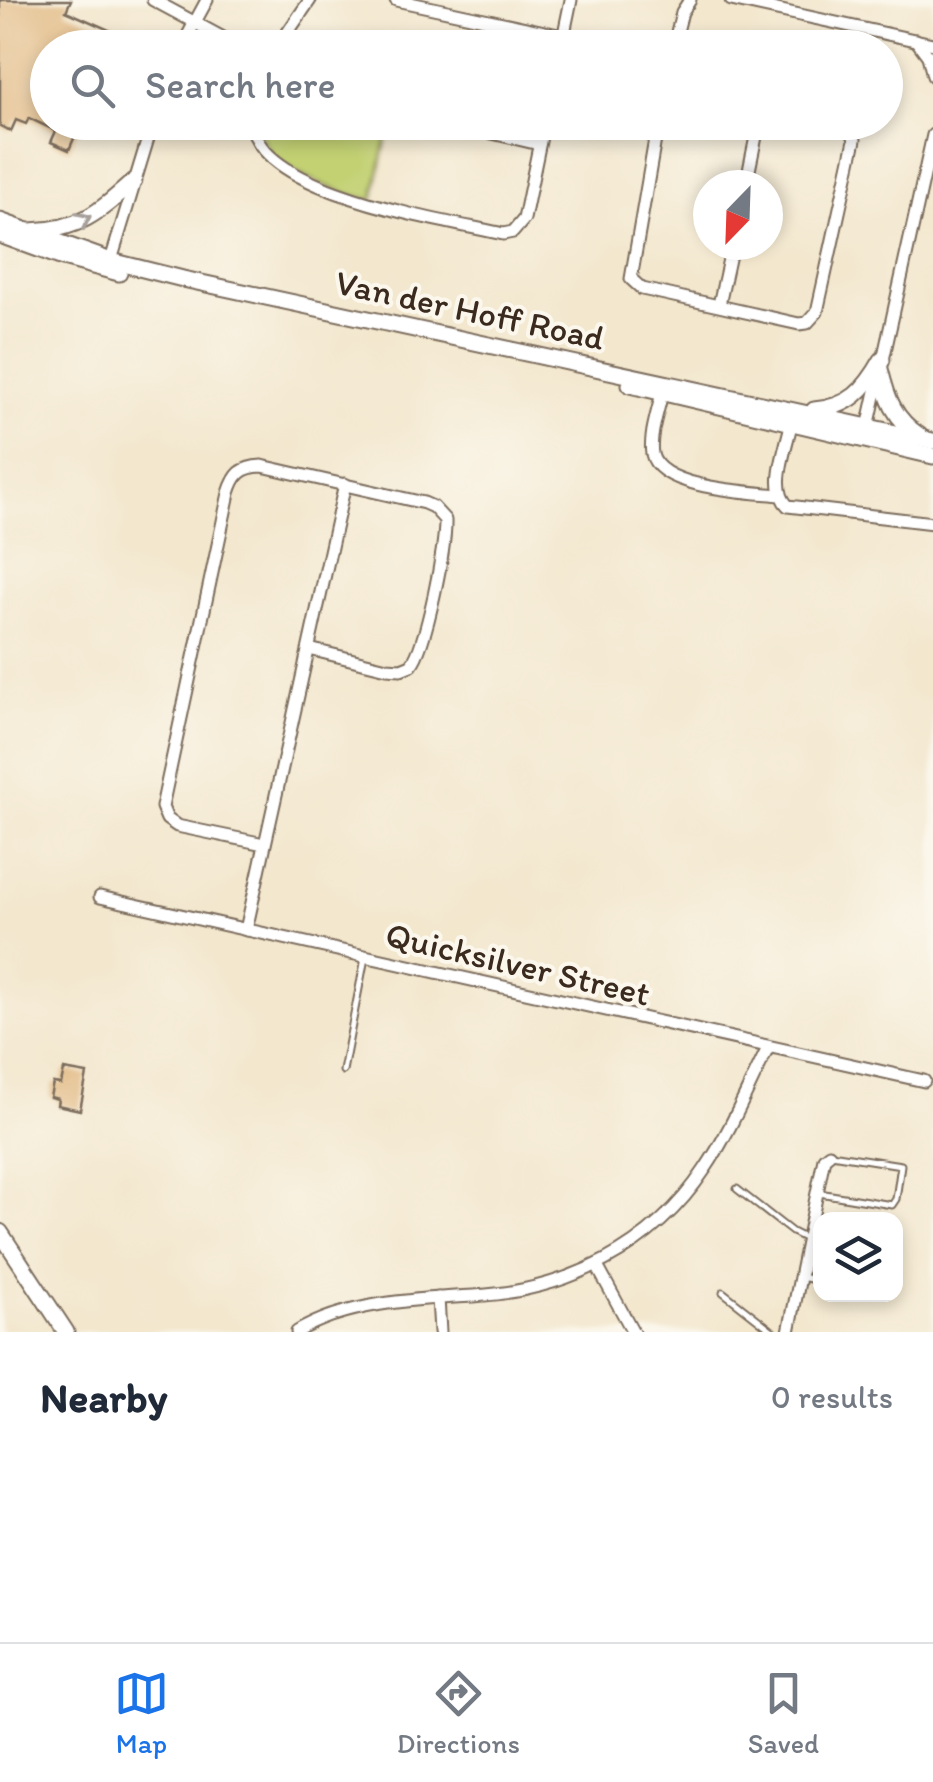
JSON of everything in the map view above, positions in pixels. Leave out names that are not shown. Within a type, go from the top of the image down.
[{"type":"main road","points":[[22,231],[54,229],[83,221],[107,206],[134,181]]},
{"type":"main road","name":"Van der Hoff Road","points":[[0,221],[109,266],[662,393],[796,418]]},
{"type":"main road","name":"Van der Hoff Road","points":[[0,234],[63,258],[565,363],[866,434],[933,456]]},
{"type":"main road","points":[[796,418],[849,402],[881,365]]},
{"type":"main road","points":[[881,365],[892,410],[902,423],[929,440]]},
{"type":"main road","name":"Van der Hoff Road","points":[[866,434],[929,440]]},
{"type":"main road","points":[[0,1232],[66,1332]]},
{"type":"main road","points":[[0,1248],[55,1332]]},
{"type":"street","points":[[153,0],[211,30]]},
{"type":"street","points":[[189,30],[208,0]]},
{"type":"street","points":[[289,30],[310,0]]},
{"type":"street","points":[[396,0],[515,30]]},
{"type":"street","points":[[565,30],[572,0]]},
{"type":"street","points":[[678,30],[690,0]]},
{"type":"street","points":[[731,0],[870,30]]},
{"type":"street","points":[[903,37],[933,44]]},
{"type":"street","points":[[916,40],[928,56],[933,76]]},
{"type":"street","points":[[866,434],[933,135]]},
{"type":"street","points":[[109,266],[147,140]]},
{"type":"street","points":[[255,140],[264,152],[333,194],[503,234],[513,232],[524,219],[540,140]]},
{"type":"street","points":[[522,140],[539,144]]},
{"type":"street","points":[[655,140],[630,279],[642,288],[799,324],[814,318],[855,140]]},
{"type":"street","points":[[749,170],[756,140]]},
{"type":"street","points":[[719,305],[729,260]]},
{"type":"street","points":[[662,393],[652,453],[661,470],[700,484],[780,495]]},
{"type":"street","points":[[796,418],[780,495],[784,503],[796,509],[933,524]]},
{"type":"street","points":[[264,844],[177,826],[167,819],[162,807],[229,494],[236,475],[248,467],[262,466],[434,507],[445,520],[423,639],[411,665],[394,669],[309,649]]},
{"type":"street","points":[[246,930],[345,484]]},
{"type":"street","name":"Quicksilver Street","points":[[100,897],[924,1081]]},
{"type":"street","points":[[296,1332],[395,1301],[526,1290],[596,1266],[653,1228],[686,1195],[713,1157],[768,1048]]},
{"type":"street","points":[[789,1332],[824,1158],[829,1154]]},
{"type":"street","points":[[596,1266],[632,1332]]},
{"type":"street","points":[[438,1298],[440,1332]]},
{"type":"street","points":[[313,1332],[328,1320]]},
{"type":"lane","points":[[343,1072],[364,958]]},
{"type":"lane","points":[[819,1192],[892,1205],[896,1200],[901,1165],[829,1154]]},
{"type":"lane","points":[[736,1189],[792,1232],[809,1240]]},
{"type":"lane","points":[[801,1277],[813,1280]]},
{"type":"lane","points":[[723,1292],[774,1332]]},
{"type":"green space","points":[[264,140],[386,140],[373,200],[330,188],[299,173]]},
{"type":"building","points":[[0,0],[71,0],[66,11],[109,30],[30,30],[30,118],[26,124],[16,120],[11,131],[0,126]]},
{"type":"building","points":[[52,140],[73,140],[69,150]]},
{"type":"building","points":[[64,1070],[87,1074],[80,1110],[57,1105],[58,1099],[50,1097],[53,1083],[61,1084]]}]
